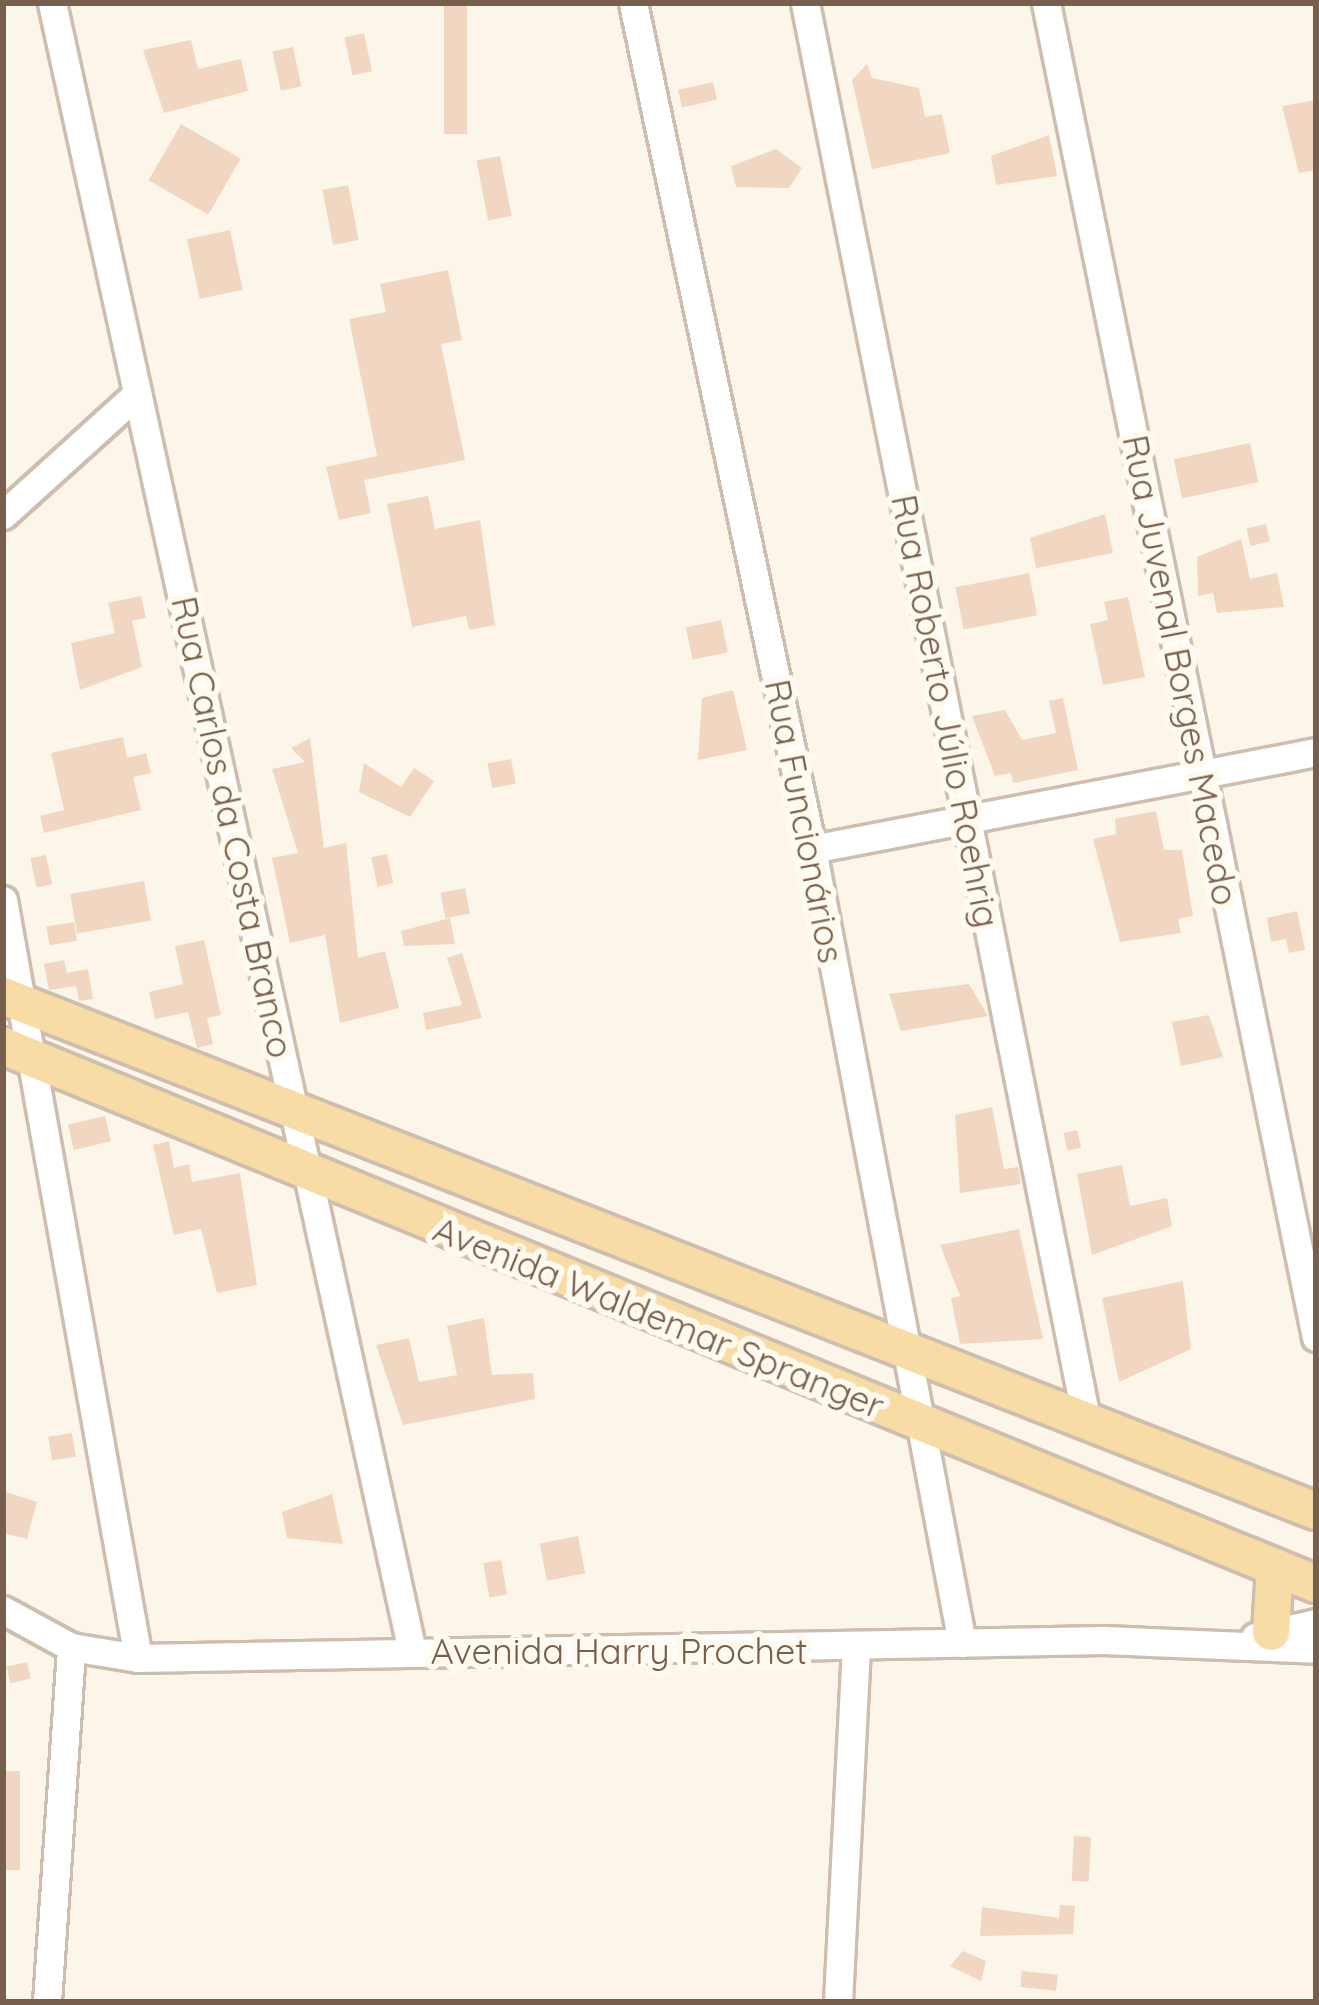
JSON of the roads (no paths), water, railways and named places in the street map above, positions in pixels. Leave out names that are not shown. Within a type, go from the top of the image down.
[{"type":"main road","name":"Avenida Waldemar Spranger","points":[[12,1000],[1316,1511]]},
{"type":"main road","name":"Avenida Waldemar Spranger","points":[[15,1052],[1316,1584]]},
{"type":"main road","points":[[664,1318],[676,1263]]},
{"type":"main road","points":[[1258,1636],[1275,1569]]},
{"type":"street","name":"Rua Carlos da Costa Branco","points":[[52,3],[412,1652]]},
{"type":"street","name":"Rua Funcionários","points":[[633,3],[812,849],[962,1643]]},
{"type":"street","name":"Rua Roberto Júlio Roehrig","points":[[806,3],[1086,1418]]},
{"type":"street","name":"Rua Juvenal Borges Macedo","points":[[1046,3],[1316,1337]]},
{"type":"street","points":[[3,515],[137,394]]},
{"type":"street","points":[[812,849],[1202,770],[1316,752]]},
{"type":"street","points":[[3,900],[15,1052],[138,1658]]},
{"type":"street","name":"Avenida Harry Prochet","points":[[3,1610],[71,1648],[138,1658],[856,1650],[1258,1636],[1316,1623]]},
{"type":"street","name":"Avenida Harry Prochet","points":[[1258,1636],[1316,1649]]},
{"type":"street","points":[[46,2002],[71,1648]]},
{"type":"street","points":[[838,2002],[856,1650]]}]
